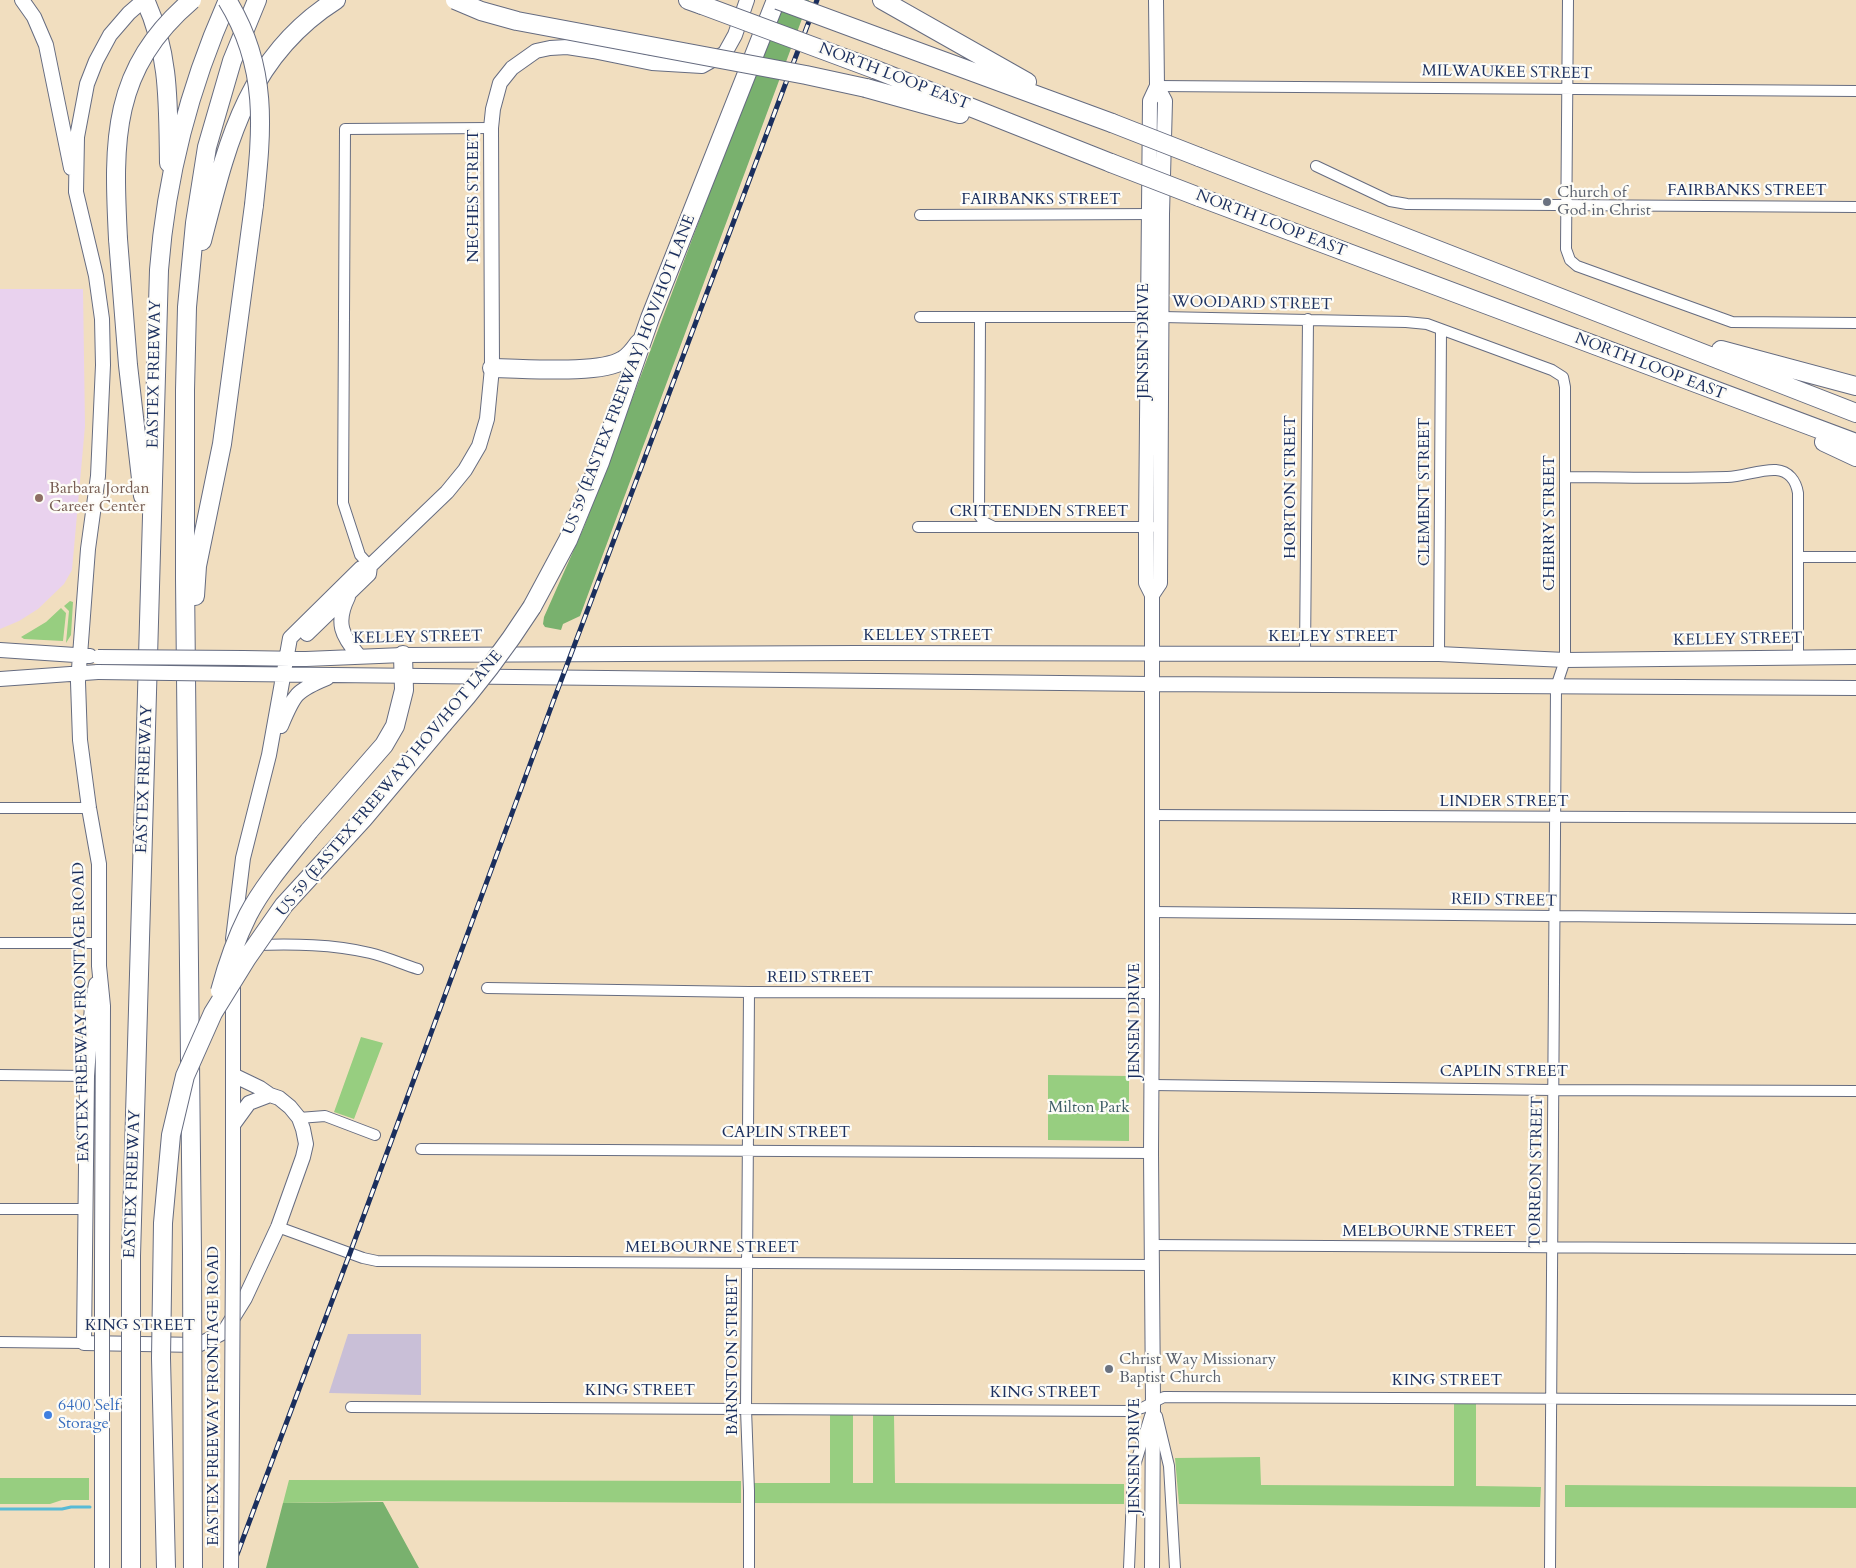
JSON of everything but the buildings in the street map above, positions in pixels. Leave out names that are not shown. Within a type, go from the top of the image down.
[{"type":"highway","points":[[144,0],[157,28],[162,46],[166,77],[168,195]]},
{"type":"highway","points":[[151,561],[128,365],[118,238],[116,158],[119,127],[133,73],[150,45],[169,22],[192,0]]},
{"type":"highway","points":[[187,704],[197,566],[222,444],[254,205],[260,140],[260,91],[254,64],[245,34],[227,0]]},
{"type":"highway","name":"EASTEX FREEWAY","points":[[131,1568],[131,1256],[157,293],[168,195],[199,76],[227,0]]},
{"type":"highway","name":"EASTEX FREEWAY","points":[[194,1568],[187,704],[184,579],[184,429],[188,307],[195,223],[207,147],[232,62],[257,0]]},
{"type":"highway","points":[[188,307],[213,198],[229,144],[244,106],[264,70],[287,40],[304,23],[336,0]]},
{"type":"highway","points":[[455,0],[481,11],[517,22],[806,75],[866,88],[973,117],[1107,161]]},
{"type":"highway","name":"NORTH LOOP EAST","points":[[777,0],[1089,114],[1856,412]]},
{"type":"highway","name":"US 59 (EASTEX FREEWAY) HOV/HOT LANE","points":[[166,1568],[160,1358],[163,1223],[171,1135],[185,1076],[213,1013],[284,905],[363,819],[478,685],[507,646],[532,606],[568,540],[600,462],[644,337],[777,0]]},
{"type":"highway","points":[[882,0],[1015,75],[1089,114]]},
{"type":"highway","points":[[888,0],[909,16]]},
{"type":"highway","name":"NORTH LOOP EAST","points":[[695,2],[874,69],[1199,197],[1856,443]]},
{"type":"highway","points":[[1635,327],[1856,386]]},
{"type":"highway","points":[[492,368],[580,369],[600,367],[622,360],[633,352],[644,337]]},
{"type":"highway","points":[[1731,397],[1856,458]]},
{"type":"highway","points":[[213,1013],[228,963],[248,914],[308,831],[384,745],[394,726],[404,690],[403,655]]},
{"type":"main road","points":[[22,0],[34,17],[46,45],[76,192]]},
{"type":"main road","name":"EASTEX FREEWAY FRONTAGE ROAD","points":[[102,1568],[103,1006],[99,966],[99,864],[80,740],[79,674],[88,549],[98,476],[103,365],[102,319],[96,276],[76,192],[77,137],[87,84],[96,61],[110,35],[129,13],[144,0]]},
{"type":"main road","name":"NECHES STREET","points":[[285,659],[290,638],[361,568],[370,566],[447,492],[465,470],[479,446],[487,420],[492,368],[491,128],[493,109],[500,83],[512,68],[536,51],[550,48],[566,47],[593,50],[652,64],[702,66],[725,52],[735,35],[747,0]]},
{"type":"main road","name":"JENSEN DRIVE","points":[[1152,595],[1160,583],[1162,317],[1150,101],[1157,86],[1156,0]]},
{"type":"main road","name":"JENSEN DRIVE","points":[[1152,1568],[1152,595],[1146,583],[1146,527],[1148,317],[1155,214]]},
{"type":"main road","name":"NECHES STREET","points":[[285,659],[298,643],[350,595],[369,574],[370,566]]},
{"type":"main road","points":[[350,595],[341,615],[341,626],[343,635],[359,656]]},
{"type":"main road","name":"KELLEY STREET","points":[[0,650],[98,657],[285,659],[403,655],[1152,654],[1439,654],[1565,660],[1798,656],[1856,657]]},
{"type":"main road","name":"EASTEX FREEWAY FRONTAGE ROAD","points":[[231,1568],[233,945],[243,858],[269,755],[285,659]]},
{"type":"main road","points":[[0,679],[98,672],[1151,684],[1856,688]]},
{"type":"main road","points":[[269,755],[295,696],[313,684],[332,676]]},
{"type":"main road","points":[[84,1343],[86,1076],[92,1006],[99,966]]},
{"type":"main road","points":[[233,1075],[279,1098],[299,1118]]},
{"type":"main road","points":[[233,1125],[249,1103],[270,1095]]},
{"type":"main road","name":"KING STREET","points":[[84,1343],[198,1345],[224,1332],[245,1298],[278,1227],[303,1157],[306,1144],[304,1129],[299,1118]]},
{"type":"street","points":[[1568,0],[1566,206],[1568,254],[1570,260],[1577,266],[1732,322],[1856,323]]},
{"type":"street","name":"MILWAUKEE STREET","points":[[1157,86],[1856,91]]},
{"type":"street","points":[[370,566],[360,556],[343,503],[345,129],[491,128]]},
{"type":"street","name":"FAIRBANKS STREET","points":[[1316,166],[1390,201],[1407,204],[1856,207]]},
{"type":"street","name":"FAIRBANKS STREET","points":[[920,215],[1155,214]]},
{"type":"street","name":"WOODARD STREET","points":[[920,317],[1162,317],[1406,322],[1427,324],[1546,368]]},
{"type":"street","points":[[980,318],[979,515],[984,522],[995,527]]},
{"type":"street","name":"HORTON STREET","points":[[1305,654],[1308,319]]},
{"type":"street","name":"CLEMENT STREET","points":[[1439,654],[1441,329]]},
{"type":"street","name":"CHERRY STREET","points":[[1546,368],[1563,377],[1565,387],[1565,660],[1556,687]]},
{"type":"street","points":[[1566,477],[1730,477],[1775,470],[1785,472],[1796,484],[1798,493],[1798,656]]},
{"type":"street","name":"CRITTENDEN STREET","points":[[918,527],[1160,527]]},
{"type":"street","points":[[1798,557],[1856,557]]},
{"type":"street","name":"TORREON STREET","points":[[1550,1568],[1556,687]]},
{"type":"street","points":[[0,808],[89,808]]},
{"type":"street","name":"LINDER STREET","points":[[1151,815],[1856,818]]},
{"type":"street","name":"REID STREET","points":[[1152,912],[1856,919]]},
{"type":"street","points":[[0,943],[100,943]]},
{"type":"street","points":[[233,945],[290,944],[327,946],[372,953],[418,969]]},
{"type":"street","name":"REID STREET","points":[[487,988],[749,992],[1152,993]]},
{"type":"street","name":"BARNSTON STREET","points":[[749,992],[746,1409],[749,1568]]},
{"type":"street","points":[[0,1075],[86,1076]]},
{"type":"street","name":"CAPLIN STREET","points":[[1152,1085],[1553,1090],[1856,1090]]},
{"type":"street","points":[[299,1118],[325,1116],[374,1135]]},
{"type":"street","name":"CAPLIN STREET","points":[[421,1149],[1151,1153]]},
{"type":"street","points":[[0,1209],[85,1209]]},
{"type":"street","name":"MELBOURNE STREET","points":[[278,1227],[363,1258],[377,1261],[1152,1266]]},
{"type":"street","name":"MELBOURNE STREET","points":[[1152,1245],[1856,1249]]},
{"type":"street","name":"KING STREET","points":[[0,1342],[84,1343]]},
{"type":"street","name":"KING STREET","points":[[351,1407],[1131,1410],[1153,1403],[1164,1397],[1856,1400]]},
{"type":"street","points":[[1129,1568],[1133,1472],[1153,1403]]},
{"type":"street","points":[[1153,1403],[1168,1466],[1175,1568]]},
{"type":"shaded area","name":"Barbara Jordan Career Center","points":[[0,289],[83,289],[85,426],[72,570],[64,584],[38,609],[19,621],[0,629]]},
{"type":"shaded area","points":[[348,1334],[421,1334],[421,1395],[329,1393]]},
{"type":"green space","points":[[782,0],[809,0],[580,616],[563,624],[561,630],[545,627],[543,624],[544,617],[584,527]]},
{"type":"green space","points":[[70,601],[73,602],[71,635],[66,643],[69,611],[64,606]]},
{"type":"green space","points":[[61,608],[66,613],[63,641],[24,639],[21,637],[46,622]]},
{"type":"green space","points":[[361,1037],[383,1043],[354,1119],[334,1112]]},
{"type":"green space","name":"Milton Park","points":[[1048,1075],[1129,1076],[1129,1141],[1048,1140]]},
{"type":"green space","points":[[1454,1403],[1476,1403],[1476,1486],[1541,1487],[1540,1507],[1179,1504],[1175,1458],[1260,1457],[1261,1485],[1454,1486]]},
{"type":"green space","points":[[830,1414],[853,1414],[853,1483],[873,1483],[873,1415],[894,1415],[895,1483],[1124,1484],[1124,1504],[753,1503],[753,1483],[830,1483]]},
{"type":"green space","points":[[0,1478],[89,1478],[89,1500],[62,1500],[50,1504],[0,1504]]},
{"type":"green space","points":[[289,1480],[741,1481],[741,1503],[384,1501],[283,1503]]},
{"type":"green space","points":[[1565,1485],[1856,1487],[1856,1508],[1565,1507]]},
{"type":"green space","points":[[383,1502],[419,1568],[266,1568],[283,1503]]},
{"type":"waterway","points":[[0,1509],[90,1507]]},
{"type":"railway","points":[[232,1568],[553,702],[817,0]]},
{"type":"place","name":"Church of God in Christ","points":[[1547,202]]},
{"type":"place","name":"Barbara Jordan Career Center","points":[[39,498]]},
{"type":"place","name":"Christ Way Missionary Baptist Church","points":[[1109,1369]]},
{"type":"place","name":"6400 Self Storage","points":[[48,1415]]}]
